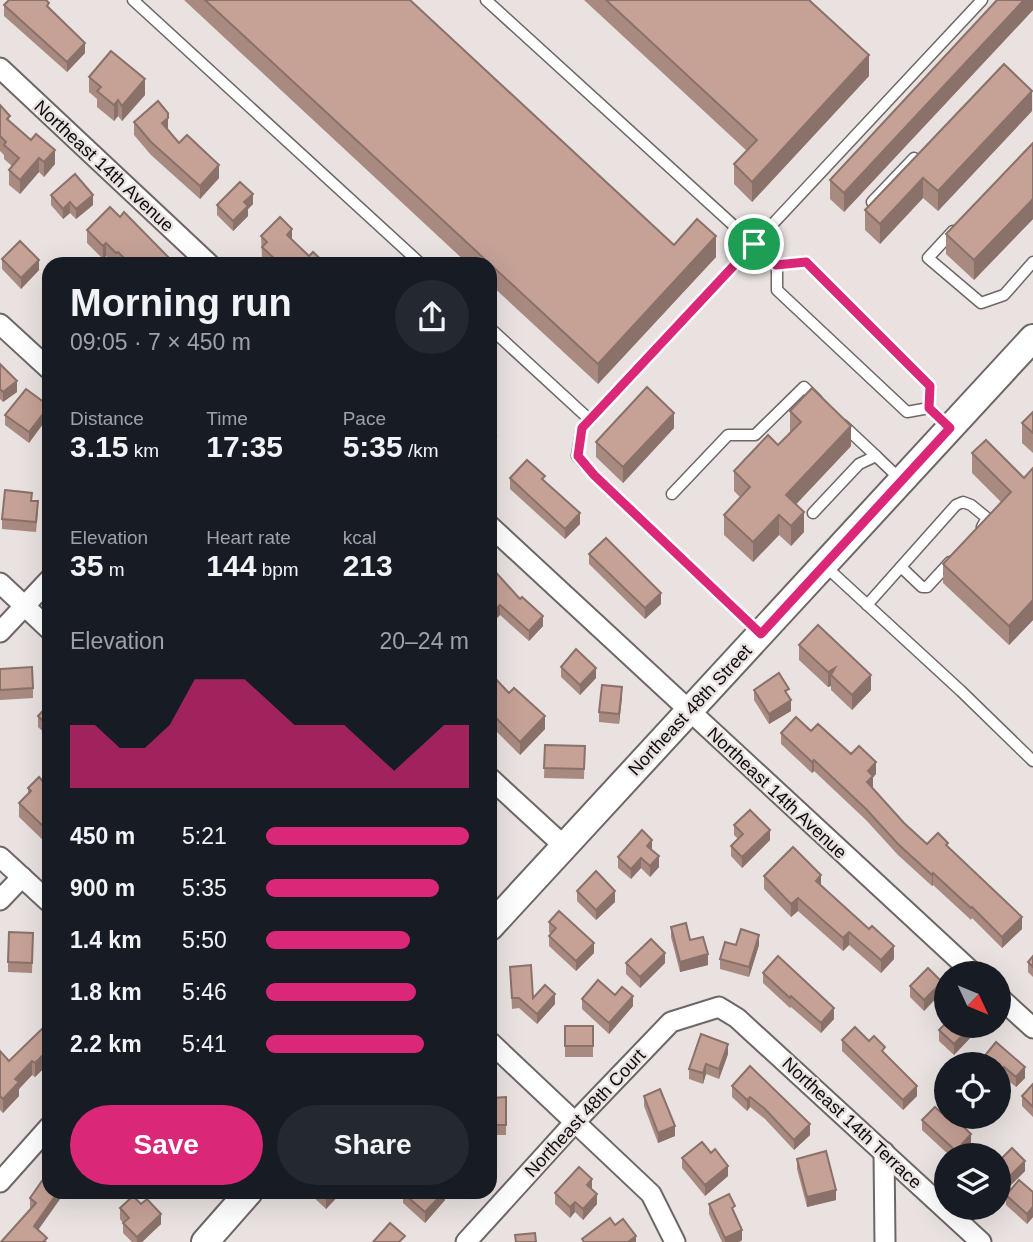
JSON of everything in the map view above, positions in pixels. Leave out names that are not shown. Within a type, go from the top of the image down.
[{"type":"street","name":"Northeast 14th Avenue","points":[[0,68],[202,257]]},
{"type":"street","points":[[0,324],[42,363]]},
{"type":"street","name":"Northeast 48th Street","points":[[497,919],[1033,338]]},
{"type":"street","name":"Northeast 14th Avenue","points":[[497,533],[960,961]]},
{"type":"street","points":[[0,583],[42,622]]},
{"type":"street","points":[[0,632],[42,588]]},
{"type":"street","points":[[497,784],[564,846]]},
{"type":"street","points":[[0,857],[42,896]]},
{"type":"street","points":[[0,900],[22,877]]},
{"type":"street","name":"Northeast 48th Court","points":[[466,1242],[671,1022],[719,1007]]},
{"type":"street","name":"Northeast 14th Terrace","points":[[719,1007],[737,1018],[981,1242]]},
{"type":"street","points":[[1012,1009],[1033,1028]]},
{"type":"street","points":[[497,1049],[652,1194],[675,1242]]},
{"type":"street","points":[[0,1182],[42,1135]]},
{"type":"street","points":[[884,1152],[885,1242]]},
{"type":"street","points":[[205,1242],[243,1199]]},
{"type":"lane","points":[[133,0],[413,257]]},
{"type":"lane","points":[[486,0],[776,265],[777,290],[907,412],[929,408]]},
{"type":"lane","points":[[761,634],[594,475],[578,456],[582,428],[982,0]]},
{"type":"lane","points":[[872,202],[918,154]]},
{"type":"lane","points":[[963,220],[928,258],[981,303],[1004,295],[1033,262]]},
{"type":"lane","points":[[776,265],[806,262],[930,386],[929,408],[950,428]]},
{"type":"lane","points":[[497,334],[590,420]]},
{"type":"lane","points":[[672,494],[728,435],[755,435],[804,387],[821,404]]},
{"type":"lane","points":[[839,420],[902,480]]},
{"type":"lane","points":[[813,513],[859,464],[876,456]]},
{"type":"lane","points":[[867,605],[956,505],[963,502],[971,505],[987,518],[978,531]]},
{"type":"lane","points":[[901,567],[922,587],[927,587],[961,550]]},
{"type":"lane","points":[[824,565],[1033,761]]},
{"type":"building","points":[[9,0],[46,0],[49,3],[47,6],[85,43],[67,62],[4,5]]},
{"type":"building","points":[[205,0],[410,0],[674,245],[697,219],[716,236],[598,364],[497,270],[497,257],[482,257]]},
{"type":"building","points":[[606,0],[809,0],[869,55],[752,182],[734,164],[757,140]]},
{"type":"building","points":[[997,0],[1024,0],[844,193],[830,180]]},
{"type":"building","points":[[111,51],[145,79],[122,106],[118,100],[114,105],[97,91],[101,87],[89,77]]},
{"type":"building","points":[[1004,64],[1032,91],[938,191],[923,178],[880,224],[865,210]]},
{"type":"building","points":[[158,101],[168,113],[168,118],[162,123],[179,143],[187,135],[219,165],[200,186],[151,142],[134,122]]},
{"type":"building","points":[[0,105],[10,116],[7,119],[31,140],[36,134],[55,150],[44,162],[39,158],[20,180],[9,170],[19,158],[4,145],[6,142],[0,136]]},
{"type":"building","points":[[1033,143],[1033,199],[974,260],[946,234]]},
{"type":"building","points":[[75,174],[93,195],[76,209],[70,202],[63,209],[51,195]]},
{"type":"building","points":[[240,182],[253,194],[244,202],[248,206],[233,221],[217,205]]},
{"type":"building","points":[[110,207],[120,217],[124,212],[168,257],[123,257],[106,243],[103,246],[87,230]]},
{"type":"building","points":[[280,217],[292,229],[287,235],[309,256],[313,252],[318,257],[273,257],[262,247],[267,242],[261,236]]},
{"type":"building","points":[[20,241],[39,260],[21,278],[2,259]]},
{"type":"building","points":[[0,364],[17,381],[3,392],[0,389]]},
{"type":"building","points":[[647,387],[674,413],[623,467],[596,442]]},
{"type":"building","points":[[812,388],[851,426],[786,495],[804,512],[791,526],[779,515],[753,542],[724,515],[750,487],[734,471],[768,435],[778,445],[801,422],[790,411]]},
{"type":"building","points":[[26,389],[42,401],[42,415],[29,432],[5,415]]},
{"type":"building","points":[[1033,412],[1033,433],[1022,423]]},
{"type":"building","points":[[986,440],[1024,478],[1033,468],[1033,600],[1009,626],[943,564],[1011,492],[972,453]]},
{"type":"building","points":[[527,460],[545,476],[542,479],[580,513],[565,529],[510,478]]},
{"type":"building","points":[[5,490],[32,493],[31,501],[38,501],[36,522],[2,519]]},
{"type":"building","points":[[606,538],[661,593],[645,608],[589,554]]},
{"type":"building","points":[[497,574],[520,599],[522,597],[543,616],[529,631],[500,605],[497,608]]},
{"type":"building","points":[[818,625],[871,675],[852,695],[831,675],[835,668],[828,672],[799,645]]},
{"type":"building","points":[[576,649],[596,668],[580,685],[561,667]]},
{"type":"building","points":[[32,667],[33,688],[0,690],[0,669]]},
{"type":"building","points":[[779,673],[789,689],[785,691],[791,700],[769,714],[754,690]]},
{"type":"building","points":[[497,680],[509,693],[514,688],[545,716],[520,742],[497,719]]},
{"type":"building","points":[[602,685],[622,687],[619,714],[599,712]]},
{"type":"building","points":[[796,717],[811,731],[818,724],[851,754],[859,746],[876,762],[868,771],[873,776],[867,782],[904,823],[927,844],[938,833],[948,843],[946,845],[1022,917],[1002,937],[972,907],[898,844],[866,809],[814,760],[812,762],[781,733]]},
{"type":"building","points":[[545,745],[585,746],[584,769],[544,768]]},
{"type":"building","points":[[39,777],[42,780],[42,825],[19,803],[31,791],[28,788]]},
{"type":"building","points":[[750,810],[770,830],[742,857],[731,846],[743,834],[734,825]]},
{"type":"building","points":[[642,830],[652,840],[647,846],[659,856],[650,866],[641,858],[631,869],[618,857]]},
{"type":"building","points":[[793,847],[821,875],[816,881],[869,929],[872,926],[894,946],[881,960],[849,932],[843,938],[798,898],[791,904],[764,876]]},
{"type":"building","points":[[596,871],[615,891],[596,910],[577,891]]},
{"type":"building","points":[[559,911],[594,943],[576,961],[549,936],[556,928],[549,922]]},
{"type":"building","points":[[686,923],[690,940],[703,937],[708,954],[680,962],[671,927]]},
{"type":"building","points":[[741,929],[759,935],[749,967],[720,959],[725,942],[736,945]]},
{"type":"building","points":[[9,932],[33,933],[32,963],[8,962]]},
{"type":"building","points":[[651,939],[665,953],[640,977],[626,963]]},
{"type":"building","points":[[778,956],[834,1008],[821,1023],[763,973]]},
{"type":"building","points":[[531,965],[533,998],[545,985],[555,994],[537,1014],[519,998],[512,998],[510,967]]},
{"type":"building","points":[[928,968],[934,974],[934,990],[924,1000],[910,986]]},
{"type":"building","points":[[598,980],[615,995],[622,987],[633,996],[609,1023],[582,999]]},
{"type":"building","points":[[565,1026],[593,1026],[593,1046],[565,1046]]},
{"type":"building","points":[[855,1027],[869,1041],[874,1036],[885,1047],[882,1051],[917,1086],[903,1100],[842,1040]]},
{"type":"building","points":[[42,1029],[42,1056],[35,1063],[32,1061],[15,1079],[19,1082],[3,1099],[0,1096],[0,1051],[9,1061]]},
{"type":"building","points":[[701,1034],[728,1044],[719,1069],[706,1064],[703,1073],[689,1069]]},
{"type":"building","points":[[948,1038],[960,1038],[954,1044]]},
{"type":"building","points":[[996,1042],[1008,1052],[988,1052]]},
{"type":"building","points":[[1011,1055],[1025,1067],[1016,1077],[1011,1073]]},
{"type":"building","points":[[750,1066],[810,1124],[794,1140],[765,1109],[750,1097],[747,1100],[732,1086]]},
{"type":"building","points":[[1033,1084],[1033,1107],[1022,1096]]},
{"type":"building","points":[[660,1089],[675,1126],[658,1133],[644,1096]]},
{"type":"building","points":[[506,1097],[506,1125],[497,1125],[497,1098]]},
{"type":"building","points":[[934,1108],[934,1129],[966,1129],[971,1134],[963,1143],[947,1143],[922,1120]]},
{"type":"building","points":[[702,1142],[711,1153],[715,1149],[728,1166],[705,1185],[682,1158]]},
{"type":"building","points":[[1011,1149],[1025,1161],[1011,1175]]},
{"type":"building","points":[[826,1151],[836,1190],[807,1197],[797,1159]]},
{"type":"building","points":[[579,1167],[592,1179],[587,1185],[597,1194],[583,1209],[575,1202],[570,1207],[555,1193]]},
{"type":"building","points":[[1019,1180],[1033,1192],[1033,1207],[1027,1214],[1011,1200],[1011,1189]]},
{"type":"building","points":[[42,1181],[42,1199],[53,1199],[34,1226],[47,1238],[43,1242],[1,1242],[36,1203],[30,1198]]},
{"type":"building","points":[[729,1194],[742,1230],[725,1238],[709,1204]]},
{"type":"building","points":[[130,1199],[136,1199],[141,1204],[147,1199],[161,1214],[137,1237],[123,1223],[129,1218],[120,1208]]},
{"type":"building","points":[[410,1199],[437,1199],[425,1212]]},
{"type":"building","points":[[610,1218],[615,1225],[623,1219],[636,1236],[628,1242],[584,1242],[582,1239]]},
{"type":"building","points":[[390,1223],[405,1236],[399,1242],[373,1242]]},
{"type":"building","points":[[535,1233],[536,1242],[516,1242],[515,1235]]},
{"type":"route","points":[[754,244],[776,265],[806,262],[930,386],[929,408],[950,428],[761,634],[594,475],[578,456],[582,428],[754,244]]}]
